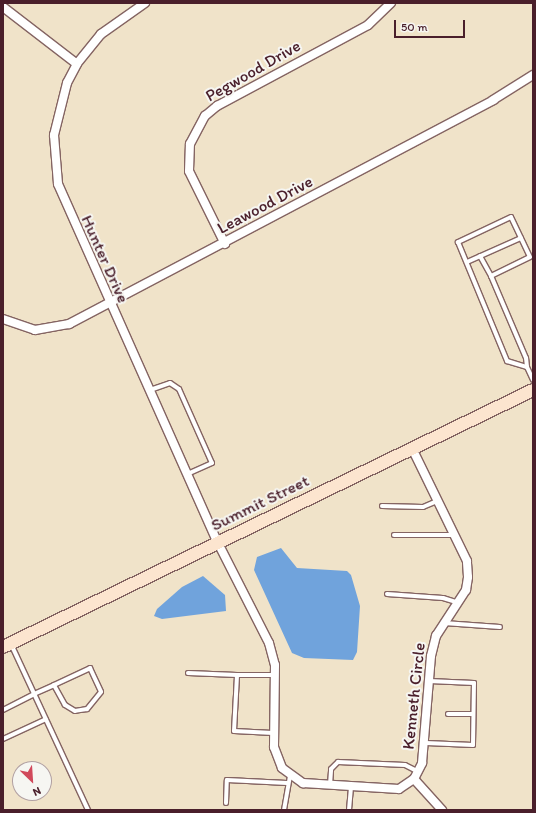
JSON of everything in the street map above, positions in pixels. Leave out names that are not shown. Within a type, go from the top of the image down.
[{"type":"main road","name":"Summit Street","points":[[7,646],[533,390]]},
{"type":"street","name":"Hunter Drive","points":[[145,3],[101,34],[77,64],[58,112],[55,167],[61,196],[218,543]]},
{"type":"street","name":"Pegwood Drive","points":[[224,244],[189,171],[190,144],[205,116],[217,106],[368,25],[391,3]]},
{"type":"street","points":[[3,7],[77,64]]},
{"type":"street","name":"Leawood Drive","points":[[3,319],[19,327],[51,330],[110,305],[533,75]]},
{"type":"street","name":"Kenneth Circle","points":[[412,448],[467,561],[468,577],[466,590],[456,602],[443,623],[432,650],[426,743],[416,775]]},
{"type":"street","points":[[218,543],[269,643],[275,676],[273,734],[277,758],[289,780],[314,786],[399,789],[416,775],[442,810]]},
{"type":"lane","points":[[491,276],[530,257],[511,217],[458,242],[507,361],[527,367]]},
{"type":"lane","points":[[466,262],[521,238]]},
{"type":"lane","points":[[480,256],[491,276],[526,358],[527,367],[533,380]]},
{"type":"lane","points":[[150,390],[170,383],[179,389],[212,463],[187,474]]},
{"type":"lane","points":[[382,506],[423,508],[438,501]]},
{"type":"lane","points":[[394,535],[455,535]]},
{"type":"lane","points":[[387,594],[443,598],[456,602]]},
{"type":"lane","points":[[443,623],[500,627]]},
{"type":"lane","points":[[7,646],[34,694],[88,810]]},
{"type":"lane","points":[[3,710],[34,694],[90,668],[101,692],[88,709],[75,711],[65,705],[54,685]]},
{"type":"lane","points":[[188,673],[275,676]]},
{"type":"lane","points":[[237,675],[234,731],[273,734]]},
{"type":"lane","points":[[426,743],[473,745],[474,683],[429,681]]},
{"type":"lane","points":[[448,714],[473,714]]},
{"type":"lane","points":[[3,739],[46,719]]},
{"type":"lane","points":[[330,787],[331,770],[338,762],[405,765],[416,775]]},
{"type":"lane","points":[[226,803],[227,780],[289,780],[284,810]]},
{"type":"lane","points":[[349,810],[351,788]]},
{"type":"water","points":[[281,548],[297,568],[347,571],[351,575],[360,606],[357,652],[353,660],[304,658],[292,653],[254,570],[257,557]]},
{"type":"water","points":[[203,576],[225,595],[226,611],[162,619],[154,616],[157,609],[182,587]]}]
